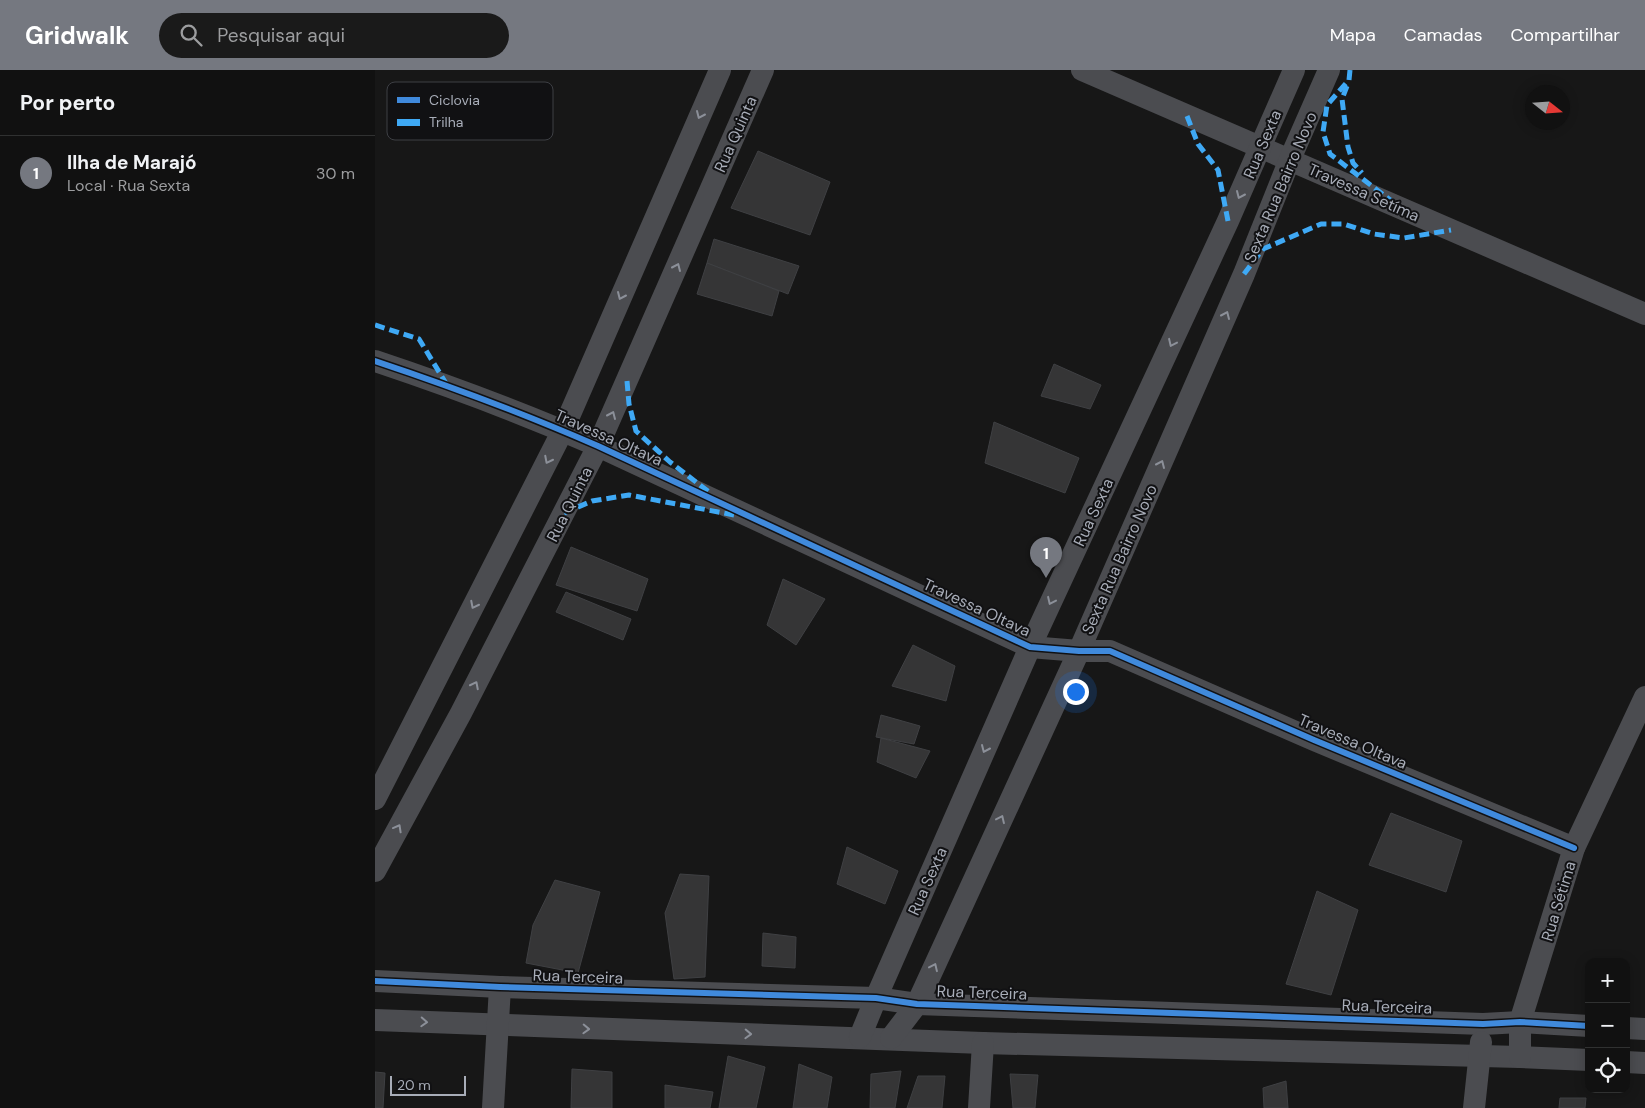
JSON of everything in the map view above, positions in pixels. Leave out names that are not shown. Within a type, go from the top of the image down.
[{"type":"street","points":[[375,799],[563,430],[720,70]]},
{"type":"street","name":"Rua Quinta","points":[[375,871],[461,713],[598,446],[763,70]]},
{"type":"street","name":"Travessa Setíma","points":[[1082,70],[1645,314]]},
{"type":"street","name":"Rua Sexta","points":[[860,1038],[1030,647],[1261,148],[1294,70]]},
{"type":"street","name":"Sexta Rua Bairro Novo","points":[[891,1038],[917,1004],[1079,651],[1244,274],[1290,159],[1329,70]]},
{"type":"street","name":"Travessa OItava","points":[[375,361],[423,377],[563,430],[1030,647],[1079,651],[1110,651],[1314,740],[1574,848]]},
{"type":"street","name":"Rua Sétima","points":[[1520,1057],[1520,1022],[1574,848],[1645,697]]},
{"type":"street","name":"Rua Terceira","points":[[375,981],[499,988],[876,998],[917,1004],[1483,1024],[1520,1022],[1585,1026]]},
{"type":"street","points":[[493,1108],[499,988]]},
{"type":"street","points":[[375,1020],[498,1026],[891,1038],[983,1043],[1585,1060]]},
{"type":"street","points":[[1475,1108],[1483,1024]]},
{"type":"street","points":[[1630,1028],[1645,1029]]},
{"type":"street","points":[[979,1108],[983,1043]]},
{"type":"street","points":[[1630,1062],[1645,1063]]},
{"type":"building","points":[[758,151],[830,182],[810,235],[731,208]]},
{"type":"building","points":[[714,239],[799,266],[788,294],[707,263]]},
{"type":"building","points":[[707,263],[779,291],[772,316],[697,294]]},
{"type":"building","points":[[1054,364],[1101,385],[1090,409],[1041,396]]},
{"type":"building","points":[[994,422],[1079,458],[1065,493],[985,463]]},
{"type":"building","points":[[571,547],[648,579],[637,611],[556,585]]},
{"type":"building","points":[[783,579],[825,599],[796,645],[767,625]]},
{"type":"building","points":[[566,592],[631,619],[623,640],[556,612]]},
{"type":"building","points":[[913,645],[955,666],[946,701],[892,686]]},
{"type":"building","points":[[881,715],[920,726],[914,744],[876,737]]},
{"type":"building","points":[[881,738],[930,751],[916,778],[877,762]]},
{"type":"building","points":[[1391,813],[1462,841],[1446,892],[1369,865]]},
{"type":"building","points":[[847,847],[898,871],[885,904],[837,884]]},
{"type":"building","points":[[680,874],[709,876],[705,977],[674,979],[665,913]]},
{"type":"building","points":[[555,880],[600,892],[578,973],[526,963],[533,925]]},
{"type":"building","points":[[1317,891],[1358,910],[1331,995],[1286,984]]},
{"type":"building","points":[[763,933],[796,937],[795,968],[762,966]]},
{"type":"building","points":[[728,1056],[765,1067],[756,1108],[719,1108]]},
{"type":"building","points":[[799,1064],[832,1077],[827,1108],[793,1108]]},
{"type":"building","points":[[572,1069],[612,1072],[612,1108],[571,1108]]},
{"type":"building","points":[[901,1071],[895,1108],[870,1108],[871,1074]]},
{"type":"building","points":[[375,1072],[385,1073],[383,1108],[375,1108]]},
{"type":"building","points":[[1010,1074],[1038,1075],[1035,1108],[1013,1108]]},
{"type":"building","points":[[918,1076],[945,1076],[942,1108],[907,1108]]},
{"type":"building","points":[[1286,1081],[1288,1108],[1264,1108],[1263,1088]]},
{"type":"building","points":[[665,1085],[713,1092],[710,1108],[665,1108]]},
{"type":"building","points":[[1560,1098],[1586,1098],[1585,1108],[1559,1108]]},
{"type":"marked path","points":[[1350,70],[1349,80],[1327,105],[1323,132],[1330,154],[1402,209]]},
{"type":"marked path","points":[[1347,86],[1342,99],[1348,147],[1353,163],[1362,173]]},
{"type":"marked path","points":[[1187,116],[1198,144],[1218,170],[1228,221]]},
{"type":"marked path","points":[[1244,274],[1263,249],[1321,224],[1344,224],[1374,234],[1404,238],[1451,230]]},
{"type":"marked path","points":[[375,325],[419,339],[447,385]]},
{"type":"marked path","points":[[627,381],[629,404],[636,431],[670,462],[709,492]]},
{"type":"marked path","points":[[564,513],[592,501],[629,495],[734,515]]},
{"type":"cycle path","points":[[375,361],[487,401],[598,446],[1030,647],[1079,651],[1110,651],[1314,740],[1574,848]]},
{"type":"cycle path","points":[[375,981],[500,987],[876,998],[917,1004],[1483,1024],[1520,1022],[1585,1026]]},
{"type":"place","name":"Ilha de Marajó","points":[[1046,578]]}]
